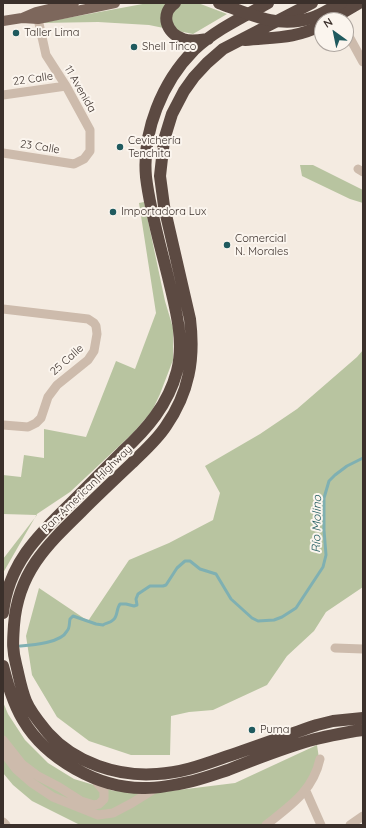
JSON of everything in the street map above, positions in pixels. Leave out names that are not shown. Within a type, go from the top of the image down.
[{"type":"highway","points":[[175,3],[169,9],[166,17],[167,26],[173,34],[187,40],[208,39]]},
{"type":"highway","points":[[218,3],[262,19],[284,22],[296,22],[312,18],[341,3]]},
{"type":"highway","name":"Pan-American Highway","points":[[3,613],[15,570],[26,550],[44,529],[152,422],[173,385],[179,354],[177,318],[150,203],[146,176],[146,153],[150,128],[161,96],[194,51],[208,39],[229,25],[268,3]]},
{"type":"highway","name":"Pan-American Highway","points":[[312,3],[223,49],[194,77],[172,114],[164,140],[160,176],[166,213],[189,311],[191,360],[186,388],[166,428],[42,552],[21,589],[15,609],[12,648],[26,702],[50,735],[82,759],[121,773],[151,775],[180,771],[317,725],[333,721],[363,718]]},
{"type":"highway","points":[[346,12],[359,3]]},
{"type":"highway","points":[[240,40],[292,36],[314,29]]},
{"type":"highway","points":[[3,666],[9,689],[24,721],[48,749],[70,766],[90,776],[121,785],[145,788],[194,781],[306,741],[363,730]]},
{"type":"main road","points":[[22,18],[36,12],[74,3]]},
{"type":"main road","points":[[3,21],[22,18],[38,19],[115,3]]},
{"type":"main road","points":[[229,25],[246,3]]},
{"type":"street","name":"11 Avenida","points":[[38,19],[46,55],[66,86],[90,130],[90,151],[84,159],[74,164]]},
{"type":"street","points":[[354,46],[363,62]]},
{"type":"street","name":"22 Calle","points":[[3,95],[66,86]]},
{"type":"street","name":"23 Calle","points":[[3,153],[74,164]]},
{"type":"street","name":"25 Calle","points":[[3,309],[88,319],[96,326],[97,334],[94,351],[88,360],[57,385],[48,396],[41,418],[36,423],[28,427],[3,425]]},
{"type":"street","points":[[335,648],[363,649]]},
{"type":"street","points":[[3,740],[22,764],[38,776],[81,801],[94,805],[99,804],[104,799],[104,790],[100,784],[90,776]]},
{"type":"street","points":[[3,752],[16,769],[32,783],[53,797],[98,815],[113,813],[159,786]]},
{"type":"street","points":[[266,825],[306,791],[318,771],[320,759]]},
{"type":"street","points":[[306,791],[321,825]]},
{"type":"street","points":[[350,825],[363,816]]},
{"type":"street","points":[[3,822],[6,825]]},
{"type":"green space","points":[[148,3],[198,3],[227,14],[193,34],[149,25],[98,22],[40,23]]},
{"type":"green space","points":[[300,165],[313,165],[363,190],[363,203],[350,199],[302,176]]},
{"type":"green space","points":[[144,202],[165,301],[173,328],[173,360],[152,411],[133,433],[70,492],[36,515],[3,514],[3,475],[21,477],[24,455],[44,458],[44,429],[86,437],[116,361],[135,369],[156,313],[139,203]]},
{"type":"green space","points":[[363,350],[363,587],[326,612],[314,631],[287,656],[267,685],[213,710],[189,712],[171,716],[170,755],[131,755],[89,741],[57,717],[32,675],[26,636],[39,588],[88,621],[129,560],[169,543],[213,520],[220,493],[205,466],[260,434],[297,409],[357,357]]},
{"type":"green space","points":[[35,518],[3,573],[3,559]]},
{"type":"green space","points":[[3,702],[8,714],[25,740],[48,763],[74,779],[114,791],[154,793],[235,783],[317,745],[320,765],[304,788],[264,825],[80,825],[32,801],[13,785],[3,773]]},
{"type":"waterway","name":"Río Molino","points":[[20,646],[46,643],[59,638],[68,630],[70,619],[73,616],[96,624],[103,625],[111,622],[115,619],[120,604],[137,605],[136,599],[138,594],[150,586],[166,585],[177,568],[185,561],[190,561],[200,569],[216,574],[231,599],[252,618],[258,621],[274,620],[282,617],[296,608],[323,567],[326,555],[324,498],[329,481],[347,466],[363,458]]},
{"type":"place","name":"Taller Lima","points":[[16,33]]},
{"type":"place","name":"Shell Tinco","points":[[134,47]]},
{"type":"place","name":"Cevichería Tenchita","points":[[120,147]]},
{"type":"place","name":"Importadora Lux","points":[[113,212]]},
{"type":"place","name":"Comercial N. Morales","points":[[227,245]]},
{"type":"place","name":"Puma","points":[[252,730]]}]
